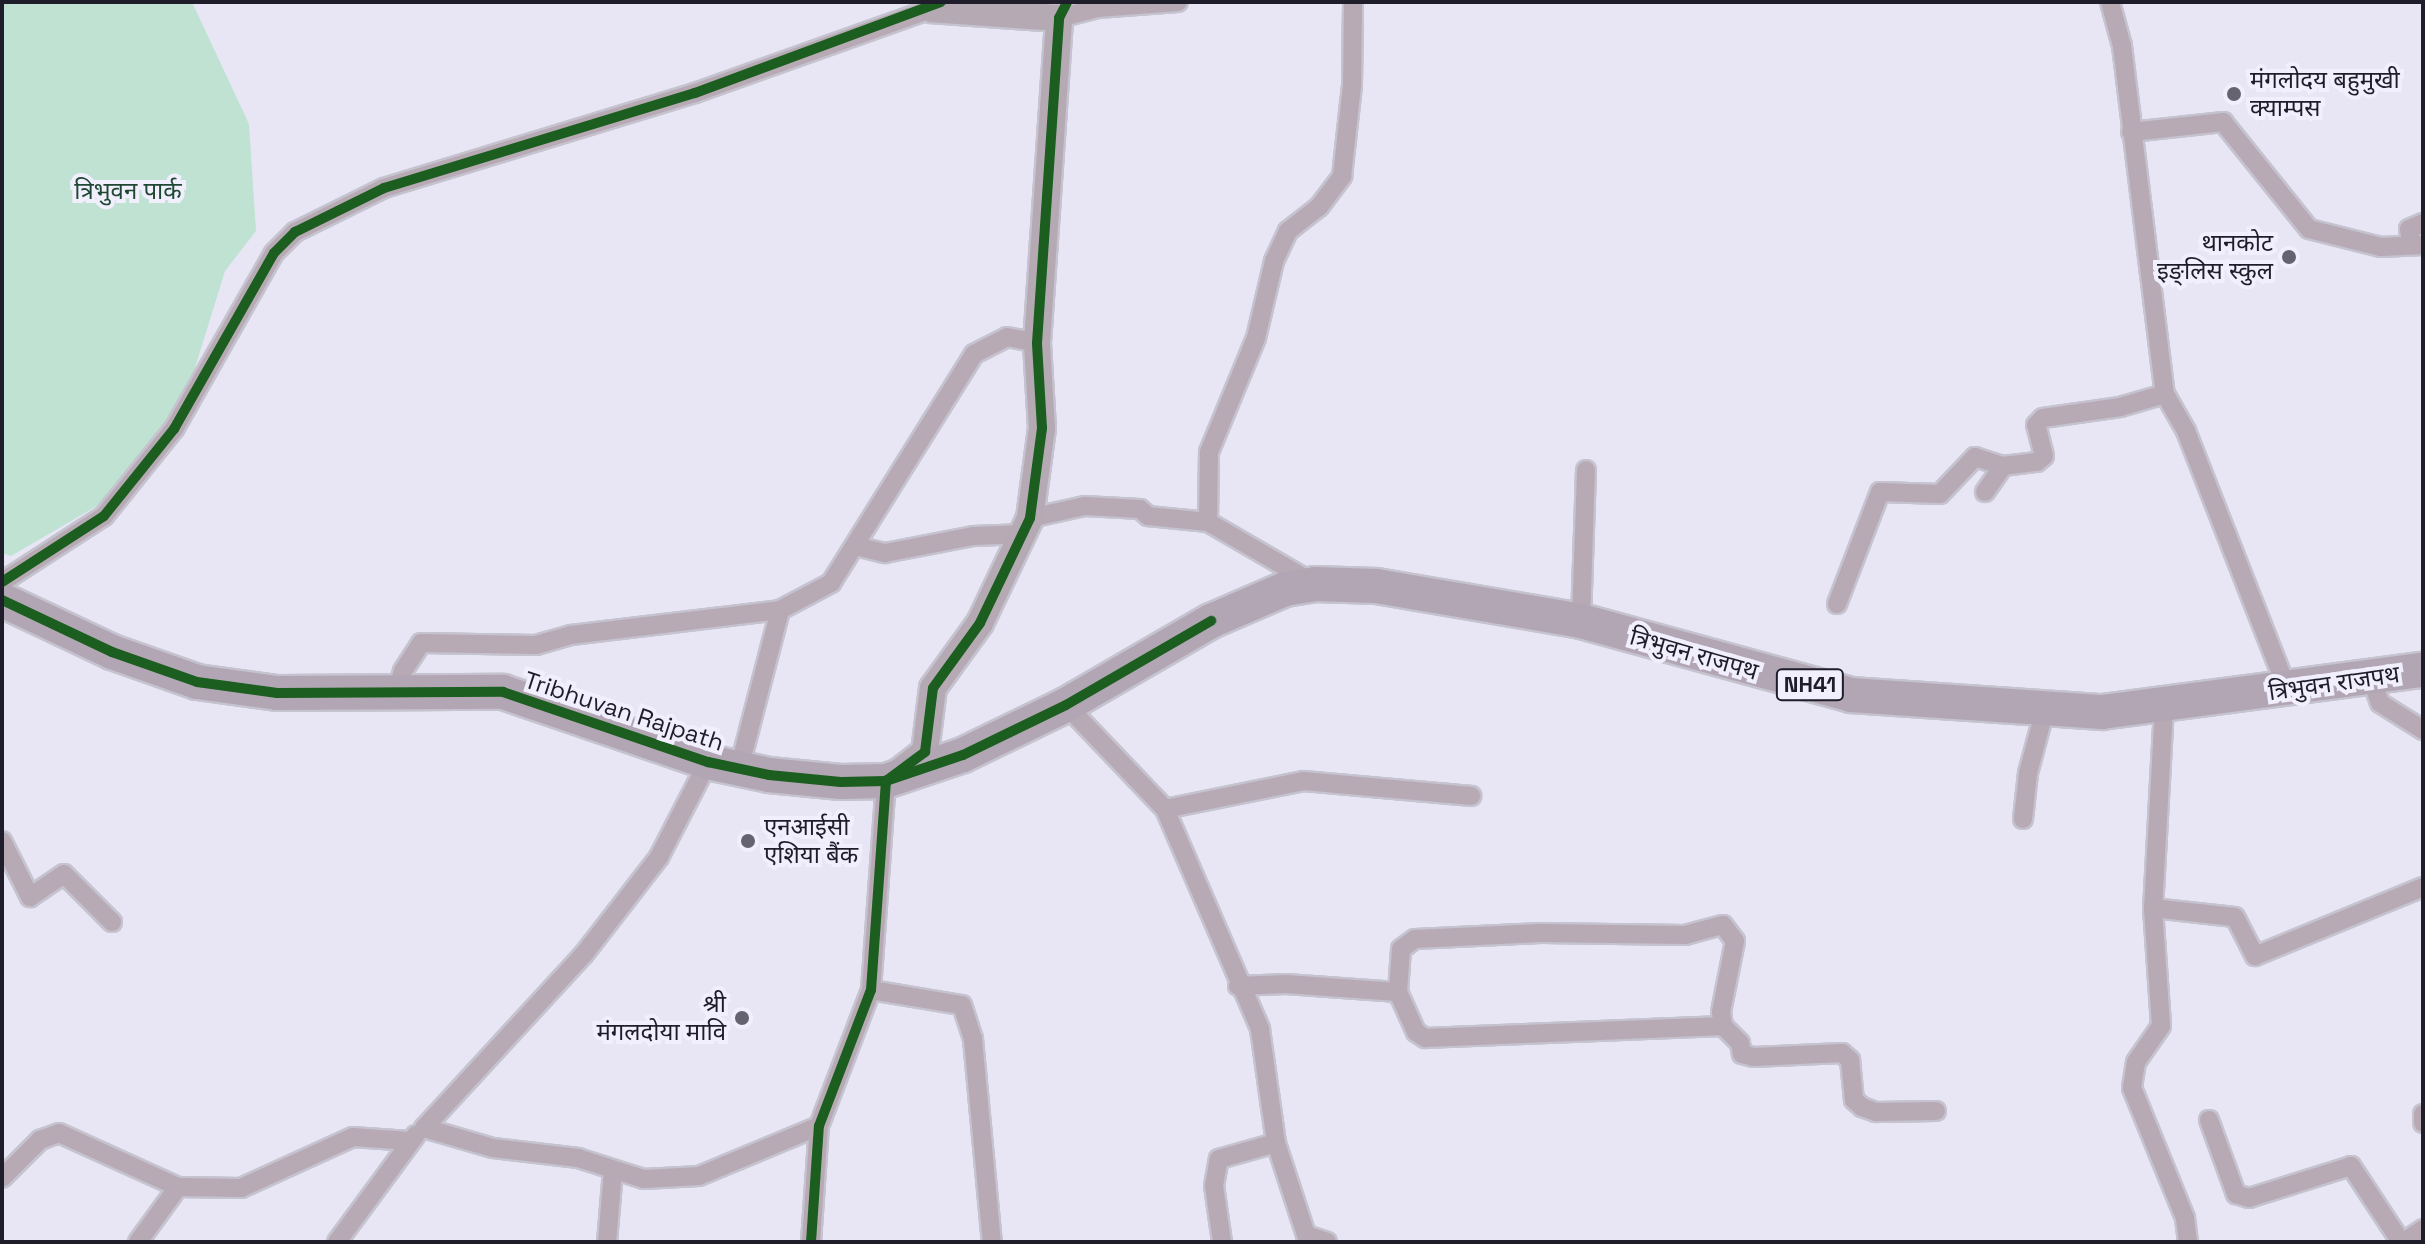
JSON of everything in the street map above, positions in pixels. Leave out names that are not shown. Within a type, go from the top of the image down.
[{"type":"highway","name":"त्रिभुवन राजपथ","points":[[1211,621],[1285,589],[1315,584],[1377,586],[1581,621],[1851,695],[2045,709],[2164,707],[2372,680],[2423,670]]},
{"type":"highway","name":"Tribhuvan Rajpath","points":[[2,600],[112,652],[197,682],[277,693],[503,692],[723,765],[802,780],[886,781],[963,755],[1066,705],[1211,621]]},
{"type":"street","points":[[2,582],[104,516],[174,429],[274,253],[295,232],[384,188],[695,93],[936,6],[1063,10],[1178,2]]},
{"type":"street","points":[[1208,522],[1209,452],[1256,338],[1274,261],[1288,231],[1319,207],[1342,176],[1352,86],[1353,2]]},
{"type":"street","points":[[2110,2],[2122,46],[2165,394],[2186,431],[2287,689]]},
{"type":"street","points":[[811,1242],[819,1126],[871,990],[886,781],[925,752],[933,688],[980,623],[1027,526],[1042,428],[1037,343],[1063,10]]},
{"type":"street","points":[[2131,132],[2223,122],[2309,229],[2381,247],[2417,244],[2409,229],[2423,223]]},
{"type":"street","points":[[396,693],[403,671],[421,643],[536,645],[571,635],[780,610],[831,583],[974,354],[1007,337],[1037,343]]},
{"type":"street","points":[[1837,604],[1880,492],[1940,494],[1975,457],[2003,466],[2041,460],[2044,456],[2036,425],[2043,418],[2120,407],[2165,394]]},
{"type":"street","points":[[1985,492],[2003,466]]},
{"type":"street","points":[[1581,621],[1586,470]]},
{"type":"street","points":[[856,546],[885,553],[1027,526],[1085,506],[1208,522],[1315,584]]},
{"type":"street","points":[[337,1242],[409,1141],[575,965],[659,857],[723,765],[780,610]]},
{"type":"street","points":[[2372,680],[2380,703],[2423,730]]},
{"type":"street","points":[[1066,705],[1165,809],[1238,986],[1260,1029],[1276,1143],[1306,1235],[1327,1242]]},
{"type":"street","points":[[2164,707],[2153,908],[2161,1026],[2136,1062],[2132,1088],[2185,1218],[2188,1242]]},
{"type":"street","points":[[2023,819],[2028,773],[2045,709]]},
{"type":"street","points":[[1165,809],[1304,781],[1471,796]]},
{"type":"street","points":[[2,841],[30,897],[64,874],[112,922]]},
{"type":"street","points":[[2153,908],[2235,917],[2255,956],[2423,887]]},
{"type":"street","points":[[1723,1026],[1425,1038],[1398,992],[1401,949],[1415,939],[1541,933],[1685,935],[1723,925],[1735,941],[1721,1012],[1723,1026],[1740,1043],[1742,1054],[1754,1057],[1842,1053],[1850,1060],[1854,1100],[1862,1107],[1876,1112],[1936,1111]]},
{"type":"street","points":[[1238,986],[1286,984],[1398,992]]},
{"type":"street","points":[[871,990],[962,1005],[973,1039],[992,1242]]},
{"type":"street","points":[[2423,1114],[2423,1123]]},
{"type":"street","points":[[2209,1120],[2236,1194],[2249,1198],[2351,1166],[2403,1242],[2423,1229]]},
{"type":"street","points":[[424,1128],[493,1148],[578,1158],[644,1179],[699,1176],[819,1126]]},
{"type":"street","points":[[2,1178],[40,1140],[59,1133],[178,1187],[241,1188],[353,1137],[409,1141]]},
{"type":"street","points":[[1222,1242],[1214,1186],[1219,1159],[1276,1143]]},
{"type":"street","points":[[607,1242],[613,1170]]},
{"type":"street","points":[[138,1242],[178,1187]]},
{"type":"green space","name":"त्रिभुवन पार्क","points":[[2,2],[192,2],[249,124],[256,231],[225,271],[177,426],[126,489],[11,556],[2,553]]},
{"type":"cycle path","points":[[2,582],[104,516],[174,429],[274,253],[295,232],[384,188],[695,93],[941,2]]},
{"type":"cycle path","points":[[811,1242],[819,1126],[871,990],[886,781],[925,752],[933,688],[980,623],[1030,518],[1042,428],[1037,343],[1059,18],[1067,2]]},
{"type":"cycle path","points":[[2,600],[112,652],[197,682],[277,693],[503,692],[708,762],[769,775],[841,782],[886,781],[963,755],[1066,705],[1211,621]]},
{"type":"place","name":"मंगलोदय बहुमुखी क्याम्पस","points":[[2234,94]]},
{"type":"place","name":"थानकोट इङ्लिस स्कुल","points":[[2289,257]]},
{"type":"place","name":"एनआईसी एशिया बैंक","points":[[748,841]]},
{"type":"place","name":"श्री मंगलदोया मावि","points":[[742,1018]]}]
